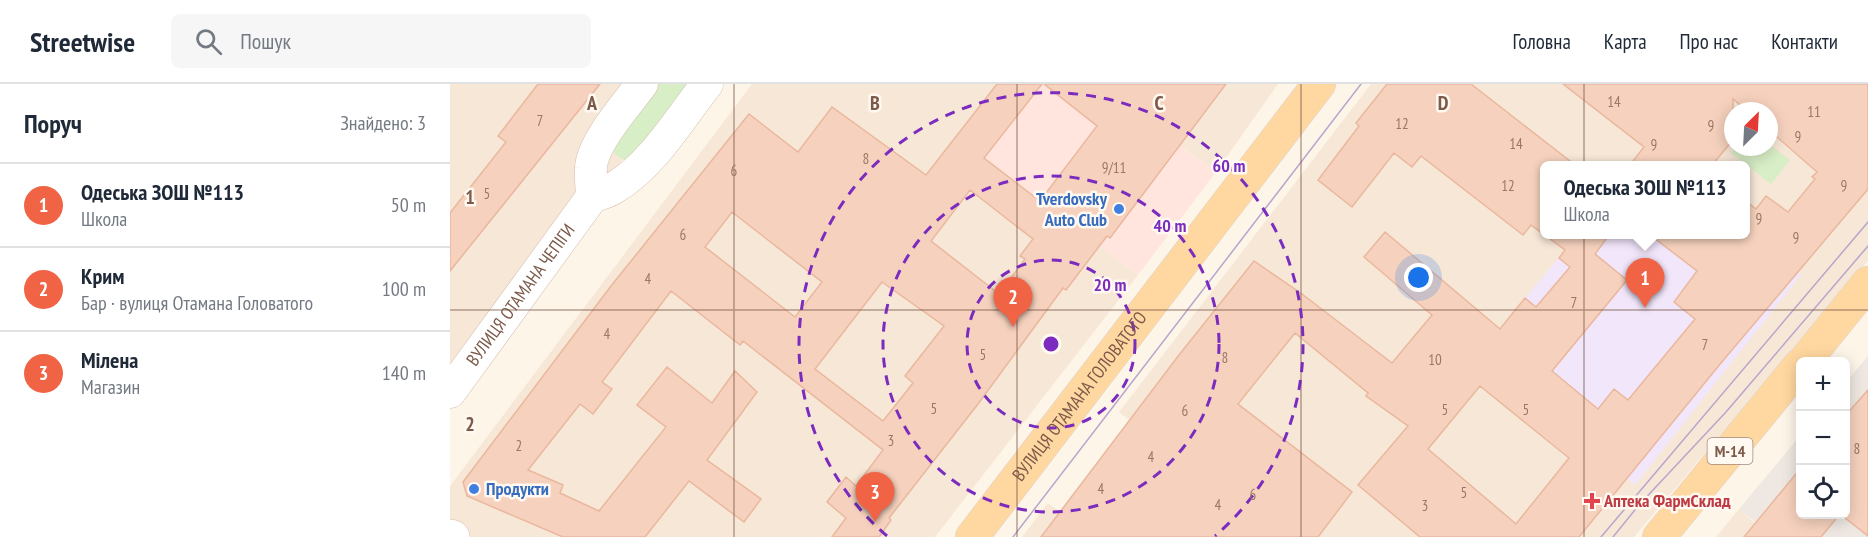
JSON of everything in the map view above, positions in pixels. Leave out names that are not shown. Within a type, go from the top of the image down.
[{"type":"main road","name":"ВУЛИЦЯ ОТАМАНА ГОЛОВАТОГО","points":[[972,537],[1319,84]]},
{"type":"main road","points":[[1807,357],[1868,283]]},
{"type":"main road","name":"М-14","points":[[1659,537],[1796,370]]},
{"type":"street","points":[[642,84],[610,126],[599,146],[591,166],[592,197],[612,190],[629,179],[647,162],[707,84]]},
{"type":"street","name":"ВУЛИЦЯ ОТАМАНА ЧЕПІГИ","points":[[450,392],[592,197]]},
{"type":"shaded area","points":[[450,84],[676,84],[450,404]]},
{"type":"shaded area","points":[[752,84],[997,84],[957,138],[1138,275],[935,537],[450,537],[450,486]]},
{"type":"shaded area","name":"Tverdovsky Auto Club","points":[[997,84],[1099,84],[1216,172],[1138,275],[957,138]]},
{"type":"shaded area","points":[[1099,84],[1278,84],[1216,172]]},
{"type":"shaded area","points":[[1371,84],[1868,84],[1868,261],[1634,537],[1281,537],[1119,412]]},
{"type":"shaded area","points":[[1750,232],[1801,275],[1635,485],[1576,435],[1499,329],[1575,239],[1750,239]]},
{"type":"shaded area","points":[[1868,356],[1868,537],[1774,537],[1739,509],[1796,441],[1796,519],[1850,519],[1850,377]]},
{"type":"shaded area","points":[[1048,503],[1060,512],[1092,537],[1022,537]]},
{"type":"shaded area","points":[[1739,509],[1755,523],[1774,537],[1716,537]]},
{"type":"green space","points":[[654,84],[694,84],[626,161],[617,156],[612,148]]},
{"type":"green space","points":[[1778,151],[1790,160],[1771,184],[1750,168],[1750,161],[1741,161],[1735,156],[1778,156]]},
{"type":"building","points":[[538,84],[600,84],[450,271],[450,213],[506,142],[498,136]]},
{"type":"building","points":[[997,84],[1042,84],[984,158],[1040,201],[1097,126],[1044,84],[1226,84],[1110,238],[1107,236],[1066,290],[1063,288],[978,404],[889,518],[891,520],[879,537],[832,537],[846,518],[827,502],[846,477],[856,486],[883,450],[743,341],[740,345],[671,291],[602,382],[612,389],[593,414],[580,404],[528,470],[563,485],[560,493],[599,511],[666,427],[637,405],[667,367],[712,403],[735,371],[757,392],[707,460],[761,499],[744,522],[689,481],[645,537],[563,537],[467,496],[463,482],[611,286],[749,114],[798,152],[832,107],[926,175]],"holes":[[[970,190],[1033,239],[1020,256],[1025,259],[999,294],[931,241]],[[732,212],[822,282],[795,317],[705,247]],[[882,282],[944,326],[905,376],[913,383],[883,421],[815,369]]]},
{"type":"building","points":[[1387,84],[1471,84],[1570,161],[1540,161],[1540,232],[1531,225],[1523,235],[1421,156],[1412,167],[1394,153],[1352,207],[1318,180],[1359,126],[1356,123]]},
{"type":"building","points":[[1563,84],[1868,84],[1868,189],[1721,363],[1579,537],[1420,537],[1358,485],[1408,426],[1366,396],[1368,393],[1295,333],[1238,404],[1352,492],[1318,537],[1041,537],[1179,355],[1254,261],[1302,294],[1392,363],[1432,315],[1364,257],[1385,232],[1500,329],[1525,298],[1536,307],[1570,267],[1559,258],[1565,250],[1550,239],[1606,239],[1595,254],[1627,280],[1552,371],[1598,409],[1614,389],[1628,400],[1695,319],[1674,302],[1697,271],[1655,239],[1750,239],[1750,204],[1756,209],[1766,196],[1788,212],[1815,179],[1812,177],[1817,172],[1778,138],[1778,102],[1736,102],[1733,99],[1733,102],[1724,102],[1724,151],[1715,161],[1633,161],[1644,147]],"holes":[[[1480,386],[1569,458],[1516,524],[1428,449]]]},
{"type":"building","points":[[1868,390],[1868,536],[1846,519],[1850,519],[1850,410]]},
{"type":"building","points":[[1796,474],[1796,519],[1836,519],[1821,537],[1744,537]]},
{"type":"tram line","points":[[1013,537],[1361,84]]},
{"type":"tram line","points":[[1601,537],[1868,222]]},
{"type":"tram line","points":[[1613,537],[1639,505],[1726,412],[1868,246]]},
{"type":"place","name":"Tverdovsky Auto Club","points":[[1119,209]]},
{"type":"place","name":"Одеська ЗОШ №113","points":[[1645,308]]},
{"type":"place","name":"Крим","points":[[1013,327]]},
{"type":"place","name":"Продукти","points":[[474,489]]},
{"type":"place","name":"Аптека ФармСклад","points":[[1592,501]]},
{"type":"place","name":"Мілена","points":[[875,522]]}]
